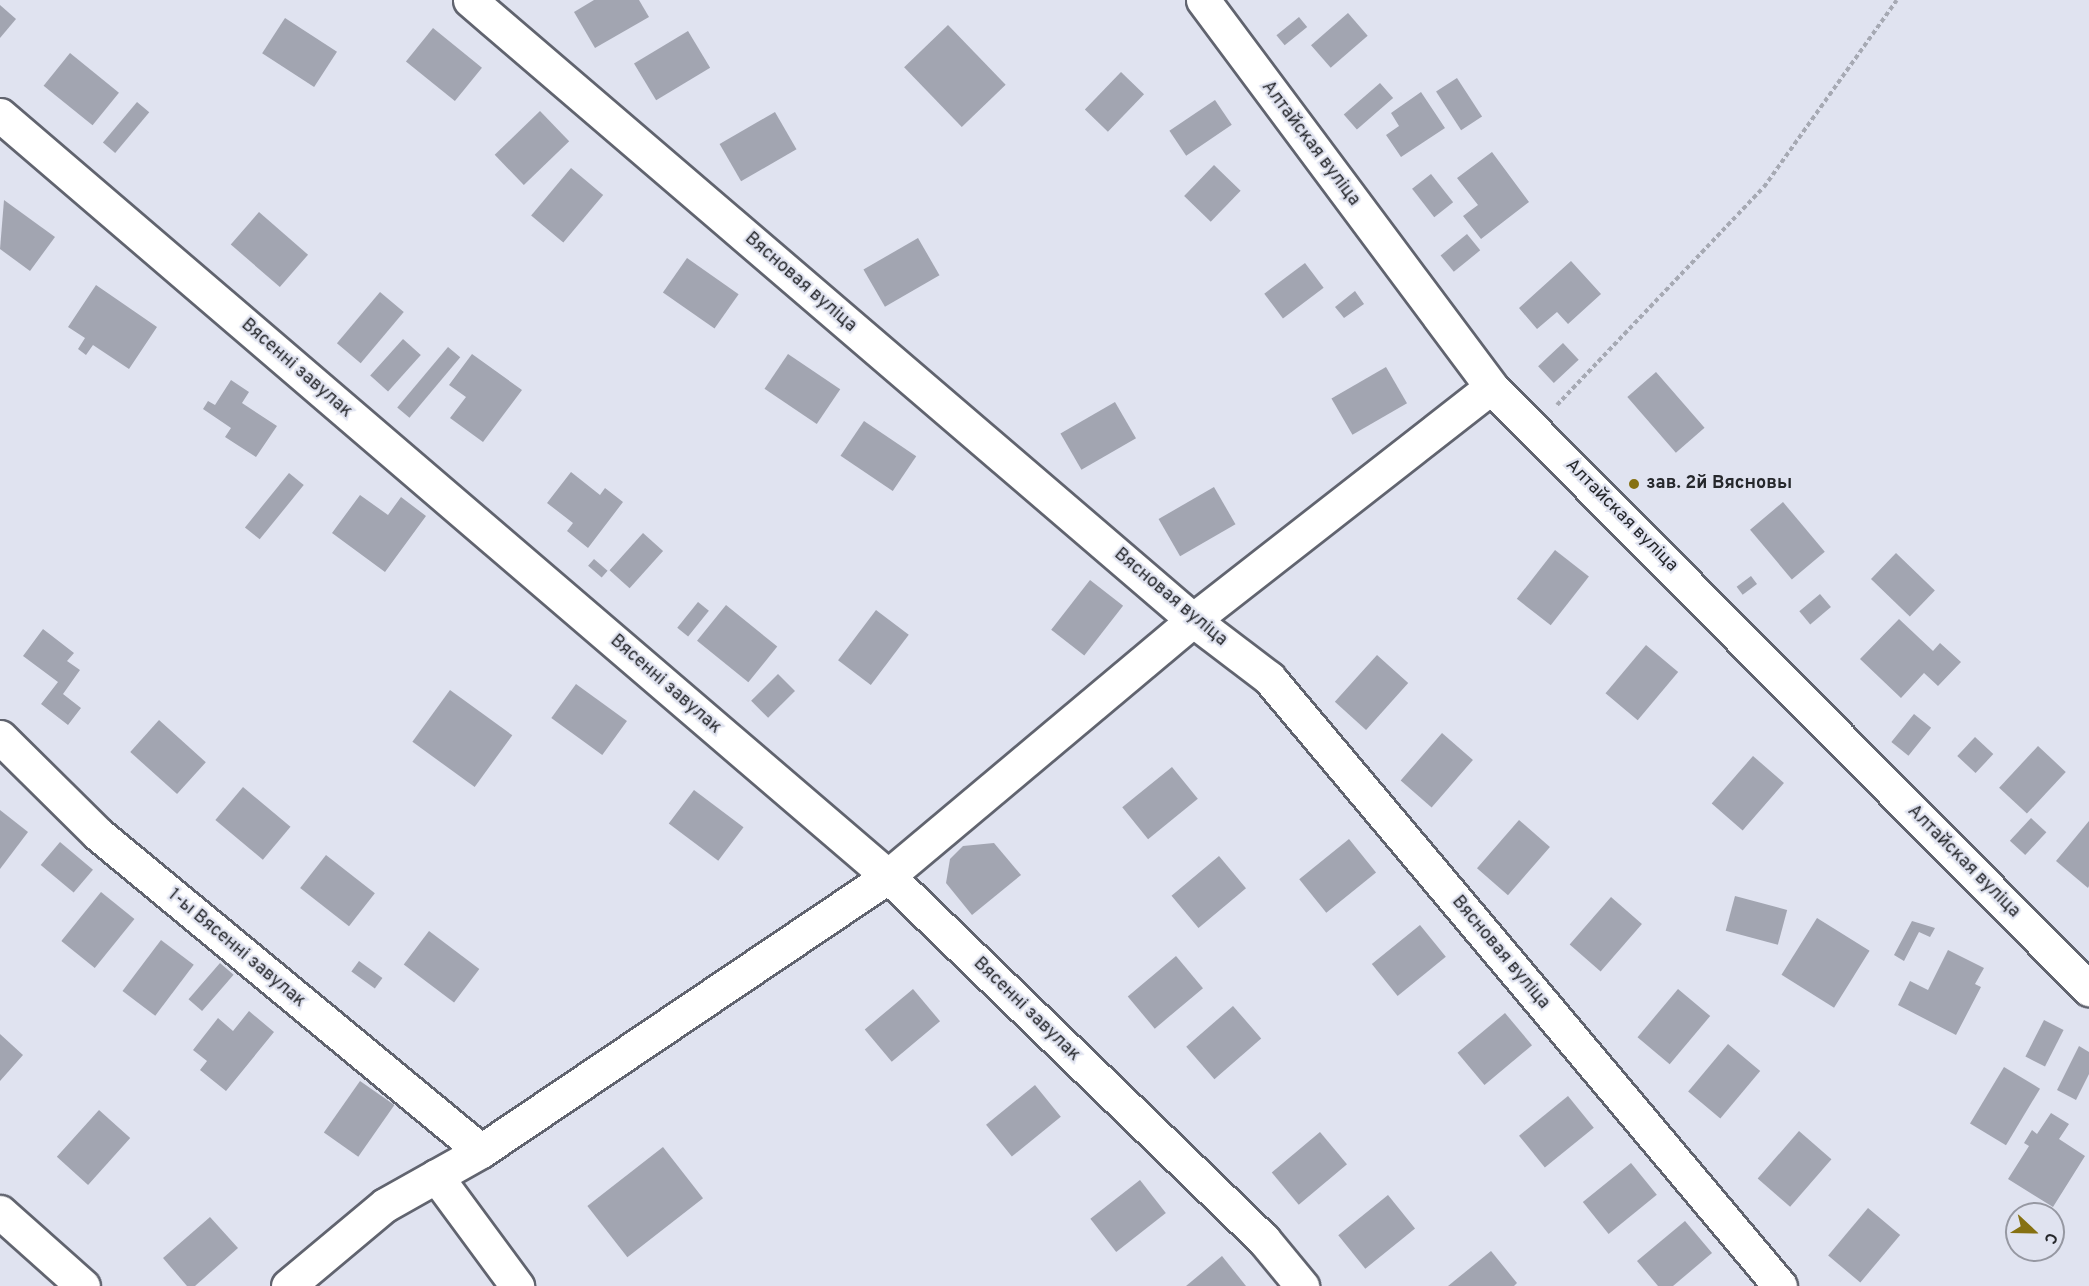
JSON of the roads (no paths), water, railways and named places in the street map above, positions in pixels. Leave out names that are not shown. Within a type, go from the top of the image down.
[{"type":"street","name":"Вясновая вуліца","points":[[470,0],[1193,620],[1269,678],[1780,1286]]},
{"type":"street","name":"Алтайская вуліца","points":[[1203,0],[1491,387],[2089,989]]},
{"type":"street","name":"Вясенні завулак","points":[[0,115],[888,876],[1264,1240],[1302,1286]]},
{"type":"street","points":[[288,1286],[385,1205],[481,1151],[888,876],[1193,620],[1491,387]]},
{"type":"street","name":"1-ы Вясенні завулак","points":[[0,737],[98,834],[481,1151]]},
{"type":"street","points":[[436,1176],[517,1286]]},
{"type":"street","points":[[0,1212],[83,1286]]},
{"type":"place","name":"зав. 2й Вясновы","points":[[1634,484]]}]
